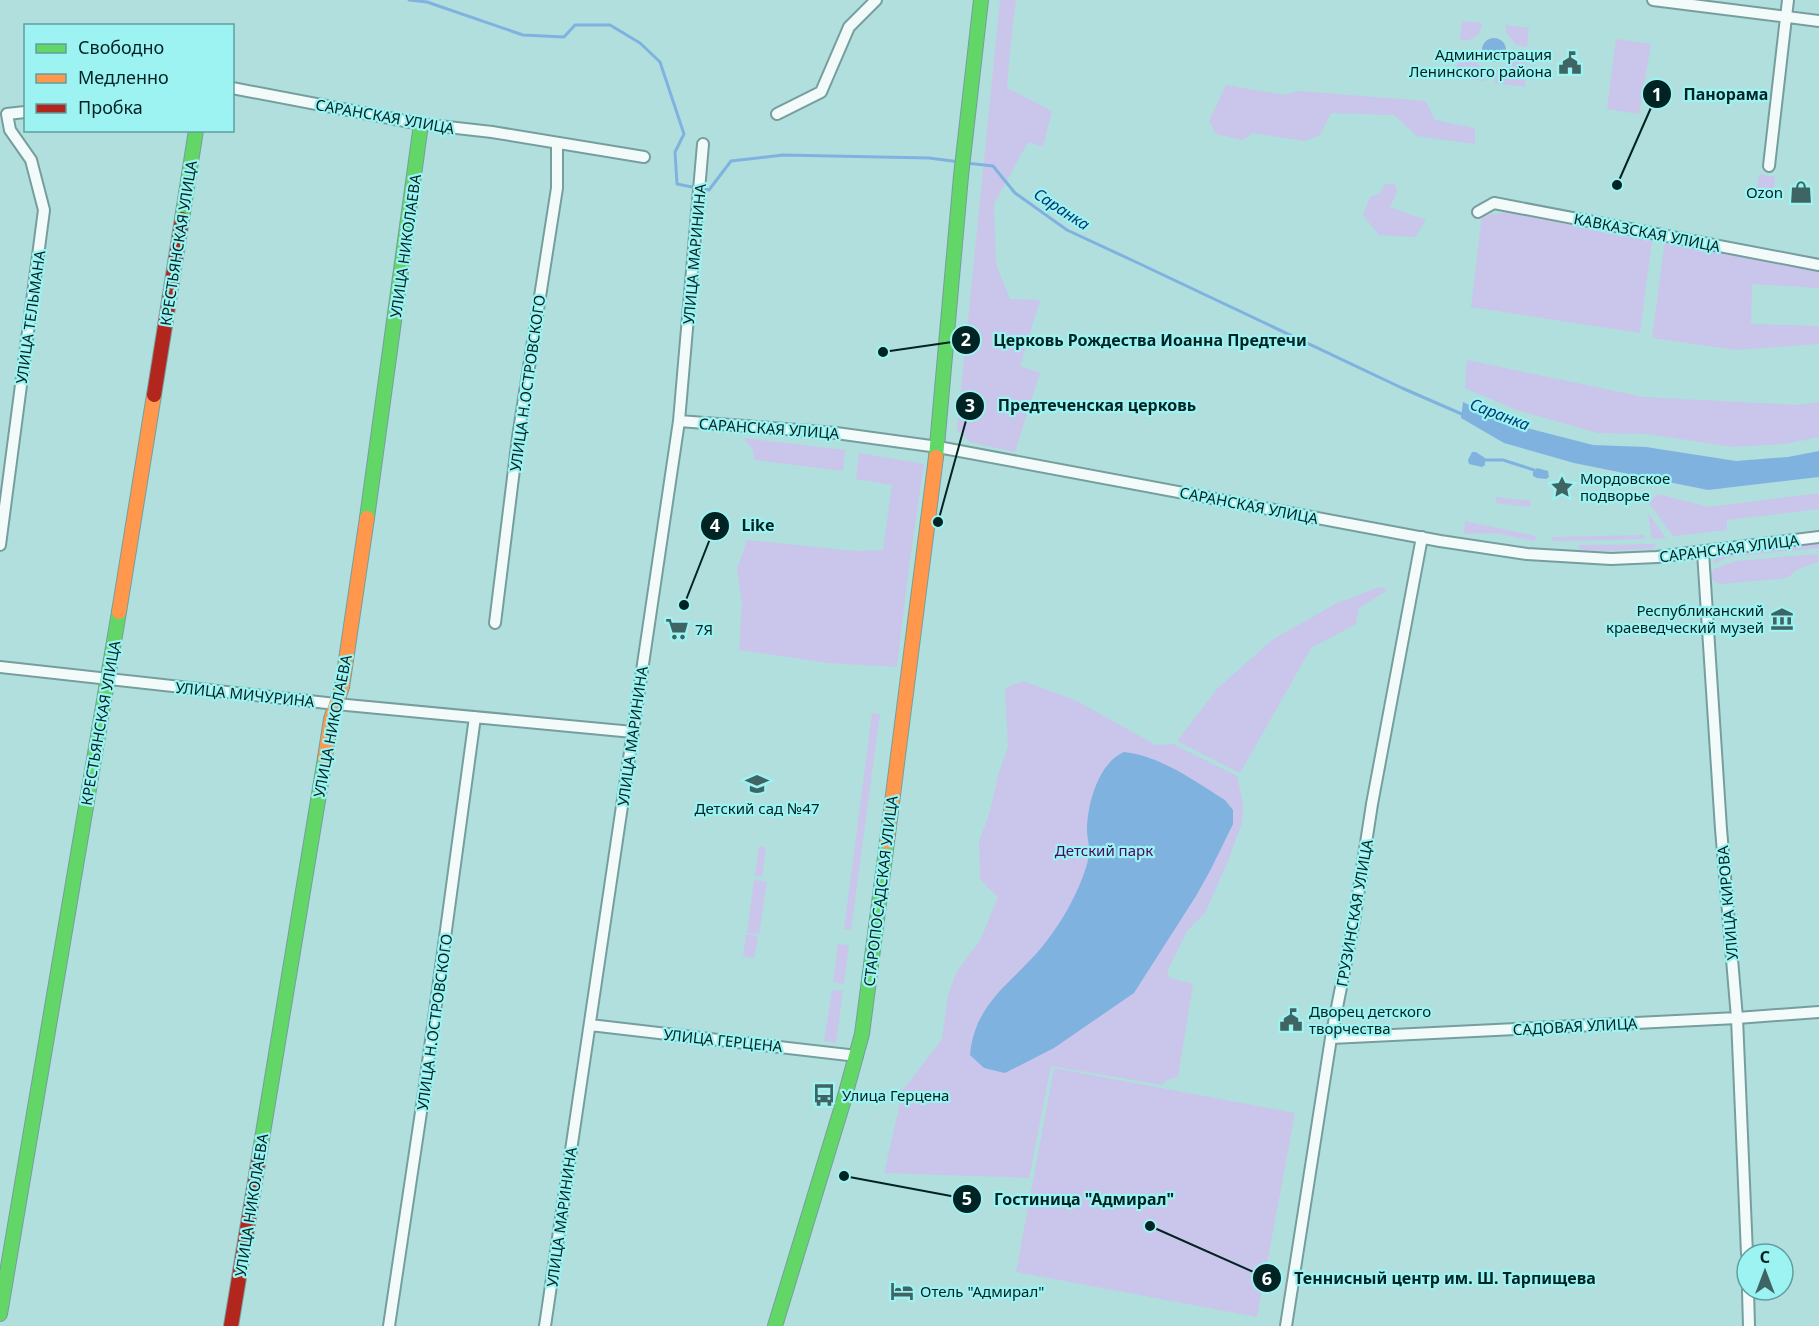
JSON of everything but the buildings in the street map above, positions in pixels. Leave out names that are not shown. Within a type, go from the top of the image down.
[{"type":"street","points":[[777,114],[821,92],[849,27],[876,0]]},
{"type":"street","name":"СТАРОПОСАДСКАЯ УЛИЦА","points":[[776,1326],[857,1056],[861,1034],[941,422],[961,176],[981,0]]},
{"type":"street","points":[[1653,0],[1819,21]]},
{"type":"street","points":[[1769,166],[1788,0]]},
{"type":"street","name":"САРАНСКАЯ УЛИЦА","points":[[234,88],[421,124],[492,132],[644,157]]},
{"type":"street","name":"УЛИЦА ТЕЛЬМАНА","points":[[0,545],[44,210],[31,160],[10,130],[8,114],[24,112]]},
{"type":"street","name":"УЛИЦА НИКОЛАЕВА","points":[[231,1326],[331,719],[342,687],[421,124]]},
{"type":"street","name":"КРЕСТЬЯНСКАЯ УЛИЦА","points":[[0,1314],[108,680],[196,132]]},
{"type":"street","name":"УЛИЦА Н.ОСТРОВСКОГО","points":[[495,623],[518,437],[557,188],[557,143]]},
{"type":"street","name":"УЛИЦА МАРИНИНА","points":[[545,1326],[679,421],[703,144]]},
{"type":"street","name":"КАВКАЗСКАЯ УЛИЦА","points":[[1478,212],[1494,203],[1510,205],[1819,265]]},
{"type":"street","name":"САРАНСКАЯ УЛИЦА","points":[[679,421],[846,434],[938,447],[1422,537],[1527,554],[1611,559],[1657,557],[1819,537]]},
{"type":"street","name":"ГРУЗИНСКАЯ УЛИЦА","points":[[1286,1326],[1331,1038],[1422,537]]},
{"type":"street","name":"УЛИЦА КИРОВА","points":[[1703,552],[1721,829],[1737,1018],[1747,1242]]},
{"type":"street","name":"УЛИЦА МИЧУРИНА","points":[[0,667],[336,704],[633,732]]},
{"type":"street","name":"УЛИЦА Н.ОСТРОВСКОГО","points":[[389,1326],[424,1092],[475,717]]},
{"type":"street","name":"САДОВАЯ УЛИЦА","points":[[1331,1038],[1819,1012]]},
{"type":"street","name":"УЛИЦА ГЕРЦЕНА","points":[[590,1025],[857,1056]]},
{"type":"street","points":[[1748,1302],[1749,1326]]},
{"type":"green space","points":[[1000,0],[1016,0],[1007,88],[1052,111],[1043,147],[1028,142],[994,204],[996,264],[1010,299],[1040,300],[1020,366],[1040,373],[1015,452],[970,442],[957,430]]},
{"type":"green space","points":[[1462,21],[1482,23],[1478,35],[1472,39],[1460,40]]},
{"type":"green space","points":[[1506,25],[1529,28],[1527,47],[1515,44],[1506,32]]},
{"type":"green space","points":[[1616,39],[1651,44],[1639,114],[1607,109]]},
{"type":"green space","points":[[1459,51],[1473,52],[1479,65],[1486,69],[1484,81],[1456,78]]},
{"type":"green space","points":[[1514,57],[1527,59],[1525,87],[1495,83],[1496,70],[1507,68]]},
{"type":"green space","points":[[1226,85],[1284,95],[1298,91],[1426,101],[1435,120],[1475,128],[1475,144],[1417,136],[1394,115],[1331,113],[1320,135],[1304,141],[1253,133],[1243,140],[1216,134],[1209,121]]},
{"type":"green space","points":[[1759,174],[1775,177],[1772,201],[1756,198]]},
{"type":"green space","points":[[1385,184],[1395,184],[1397,193],[1390,207],[1426,220],[1415,237],[1379,235],[1363,215],[1370,197],[1379,194]]},
{"type":"green space","points":[[1510,212],[1620,236],[1652,240],[1640,333],[1471,307],[1482,216]]},
{"type":"green space","points":[[1665,241],[1819,269],[1819,288],[1752,284],[1751,324],[1819,326],[1819,344],[1736,350],[1652,338]]},
{"type":"green space","points":[[1467,360],[1644,397],[1799,405],[1819,402],[1819,437],[1786,444],[1732,447],[1648,434],[1598,433],[1517,410],[1465,388]]},
{"type":"green space","points":[[744,438],[845,450],[843,471],[754,460],[753,450]]},
{"type":"green space","points":[[859,453],[924,464],[897,667],[828,663],[739,650],[742,604],[737,569],[747,540],[855,551],[883,550],[892,485],[856,479]]},
{"type":"green space","points":[[1819,493],[1819,509],[1727,520],[1727,530],[1673,536],[1649,503],[1658,494],[1709,507]]},
{"type":"green space","points":[[1496,497],[1531,501],[1531,507],[1496,503]]},
{"type":"green space","points":[[1648,513],[1666,538],[1652,539]]},
{"type":"green space","points":[[1465,521],[1536,536],[1535,541],[1494,533],[1464,534]]},
{"type":"green space","points":[[1644,535],[1645,539],[1552,541],[1552,537]]},
{"type":"green space","points":[[1819,543],[1819,548],[1736,556],[1713,564],[1716,555]]},
{"type":"green space","points":[[1656,544],[1653,549],[1580,552],[1578,545]]},
{"type":"green space","points":[[1818,554],[1819,562],[1798,569],[1787,578],[1721,584],[1712,580],[1711,575],[1714,569],[1735,561]]},
{"type":"green space","points":[[1379,587],[1388,590],[1359,608],[1356,624],[1311,648],[1240,773],[1177,741],[1218,688],[1272,640],[1335,604]]},
{"type":"green space","name":"Детский парк","points":[[1023,681],[1075,700],[1156,745],[1173,744],[1237,776],[1243,804],[1242,823],[1205,913],[1187,931],[1167,972],[1170,978],[1193,984],[1178,1077],[1166,1080],[1163,1085],[1051,1066],[1029,1178],[884,1173],[903,1090],[942,1039],[948,995],[957,971],[981,939],[998,897],[980,878],[979,842],[1008,747],[1005,690]]},
{"type":"green space","points":[[872,713],[880,714],[851,930],[844,929]]},
{"type":"green space","points":[[759,846],[766,847],[762,877],[755,876]]},
{"type":"green space","points":[[754,880],[767,882],[759,934],[747,933]]},
{"type":"green space","points":[[746,934],[758,936],[754,958],[743,956]]},
{"type":"green space","points":[[838,944],[849,945],[844,984],[833,982]]},
{"type":"green space","points":[[832,990],[843,991],[836,1043],[824,1041]]},
{"type":"green space","points":[[1054,1068],[1295,1113],[1257,1317],[1016,1272]]},
{"type":"water","points":[[1494,38],[1503,41],[1506,50],[1503,59],[1494,62],[1485,59],[1482,50],[1485,41]]},
{"type":"water","points":[[1463,402],[1508,423],[1593,445],[1646,447],[1736,461],[1788,457],[1819,451],[1819,477],[1708,490],[1574,463],[1504,443],[1461,418]]},
{"type":"water","points":[[1472,452],[1485,458],[1485,465],[1482,467],[1469,464],[1468,460]]},
{"type":"water","points":[[1537,468],[1548,471],[1549,477],[1546,479],[1533,476]]},
{"type":"water","points":[[1124,752],[1138,754],[1164,764],[1225,800],[1233,810],[1233,824],[1196,896],[1134,993],[1054,1048],[1005,1073],[984,1068],[970,1055],[979,1021],[996,995],[1042,947],[1069,907],[1088,859],[1087,834],[1092,797],[1107,765]]},
{"type":"waterway","name":"Саранка","points":[[409,0],[427,2],[523,35],[564,37],[575,25],[610,25],[640,43],[660,62],[684,134],[675,152],[677,184],[697,188]]},
{"type":"waterway","name":"Саранка","points":[[703,189],[709,190],[731,161],[783,155],[929,158],[960,162]]},
{"type":"waterway","name":"Саранка","points":[[966,163],[993,166],[1015,193],[1067,230],[1464,415]]},
{"type":"waterway","points":[[1485,460],[1503,460],[1534,470]]},
{"type":"traffic: fast","points":[[936,457],[961,176],[981,0]]},
{"type":"traffic: fast","points":[[367,518],[421,124]]},
{"type":"traffic: fast","points":[[182,219],[196,132]]},
{"type":"traffic: fast","points":[[0,1314],[119,612]]},
{"type":"traffic: fast","points":[[260,1151],[325,758]]},
{"type":"traffic: fast","points":[[775,1326],[862,1034],[887,842]]},
{"type":"traffic: slow","points":[[119,612],[154,395]]},
{"type":"traffic: slow","points":[[887,842],[936,457]]},
{"type":"traffic: slow","points":[[325,758],[331,719],[342,687],[367,518]]},
{"type":"traffic: jam","points":[[154,395],[182,219]]},
{"type":"traffic: jam","points":[[231,1326],[260,1151]]},
{"type":"place","name":"Администрация Ленинского района","points":[[1570,63]]},
{"type":"place","name":"Панорама","points":[[1617,185]]},
{"type":"place","name":"Ozon","points":[[1801,192]]},
{"type":"place","name":"Церковь Рождества Иоанна Предтечи","points":[[883,352]]},
{"type":"place","name":"Мордовское подворье","points":[[1562,487]]},
{"type":"place","name":"Предтеченская церковь","points":[[938,522]]},
{"type":"place","name":"Like","points":[[684,605]]},
{"type":"place","name":"Республиканский краеведческий музей","points":[[1782,619]]},
{"type":"place","name":"7Я","points":[[677,629]]},
{"type":"place","name":"Детский сад №47","points":[[757,784]]},
{"type":"place","name":"Дворец детского творчества","points":[[1291,1020]]},
{"type":"place","name":"Улица Герцена","points":[[824,1095]]},
{"type":"place","name":"Гостиница \"Адмирал\"","points":[[844,1176]]},
{"type":"place","name":"Теннисный центр им. Ш. Тарпищева","points":[[1150,1226]]},
{"type":"place","name":"Отель \"Адмирал\"","points":[[902,1291]]}]
